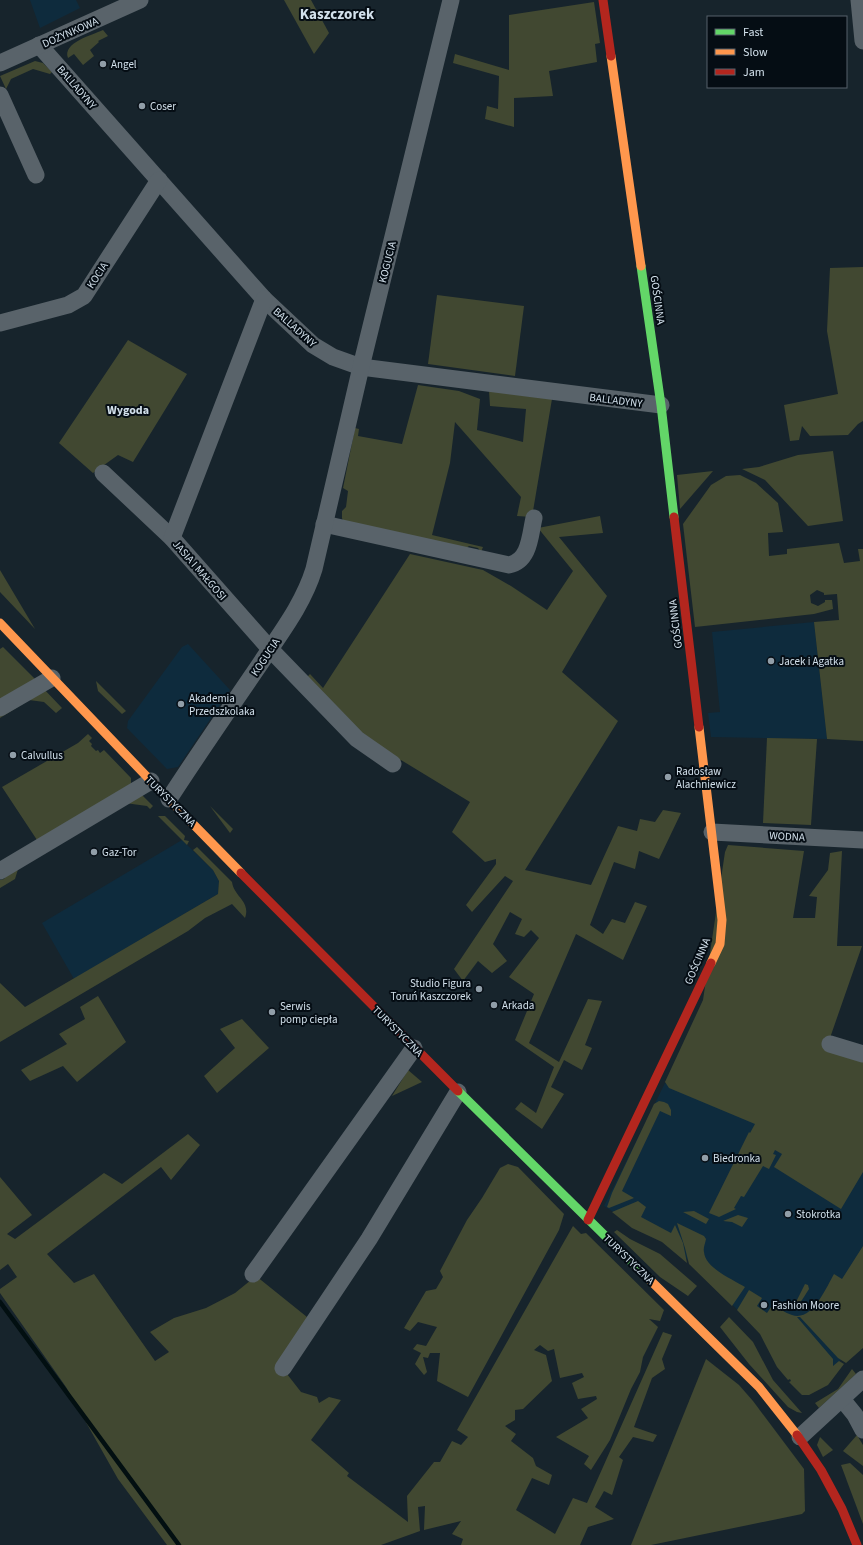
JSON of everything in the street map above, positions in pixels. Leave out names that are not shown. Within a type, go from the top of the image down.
[{"type":"main road","name":"GOŚCINNA","points":[[588,1220],[720,944],[722,920],[661,405],[602,0]]},
{"type":"main road","name":"TURYSTYCZNA","points":[[0,622],[151,781],[414,1048],[588,1220],[683,1310],[759,1388],[800,1437],[828,1483],[842,1510],[857,1545]]},
{"type":"street","name":"DOŻYNKOWA","points":[[0,63],[140,0]]},
{"type":"street","name":"KOGUCIA","points":[[169,799],[301,601],[314,568],[361,366],[451,0]]},
{"type":"street","points":[[859,0],[863,41]]},
{"type":"street","name":"BALLADYNY","points":[[39,45],[264,299],[313,345],[333,357],[361,366],[661,405]]},
{"type":"street","points":[[0,95],[36,175]]},
{"type":"street","name":"KOCIA","points":[[0,323],[68,305],[84,296],[159,180]]},
{"type":"street","name":"JASIA I MAŁGOSI","points":[[264,299],[172,538],[270,649],[357,739],[392,764]]},
{"type":"street","points":[[103,473],[172,538]]},
{"type":"street","points":[[324,524],[509,565],[520,561],[525,555],[534,518]]},
{"type":"street","points":[[0,708],[52,678]]},
{"type":"street","points":[[0,871],[151,781]]},
{"type":"street","name":"WODNA","points":[[712,832],[863,840]]},
{"type":"street","points":[[830,1044],[863,1054]]},
{"type":"street","points":[[253,1274],[414,1048]]},
{"type":"street","points":[[283,1368],[369,1239],[458,1092]]},
{"type":"street","points":[[800,1437],[863,1379]]},
{"type":"street","points":[[842,1399],[855,1415],[863,1430]]},
{"type":"shaded area","points":[[30,0],[76,0],[80,8],[40,28]]},
{"type":"shaded area","points":[[814,622],[827,739],[711,737],[708,713],[720,712],[712,632]]},
{"type":"shaded area","name":"Akademia Przedszkolaka","points":[[188,644],[230,690],[178,767],[167,769],[127,728],[128,721],[182,647]]},
{"type":"shaded area","points":[[182,840],[213,870],[219,881],[218,894],[74,979],[42,923]]},
{"type":"shaded area","points":[[665,1083],[863,1143],[863,1341],[812,1385],[668,1240],[637,1227],[604,1206]]},
{"type":"green space","points":[[284,0],[311,0],[329,33],[314,54]]},
{"type":"green space","points":[[594,2],[600,43],[595,44],[597,62],[549,71],[553,96],[514,98],[514,127],[485,119],[487,106],[498,109],[499,76],[453,63],[455,54],[509,70],[509,15]]},
{"type":"green space","points":[[103,30],[108,36],[98,41],[99,42],[90,50],[94,56],[83,65],[74,54],[68,58],[67,53],[69,48],[79,40]]},
{"type":"green space","points":[[35,61],[43,63],[52,72],[50,74],[33,69],[11,79],[6,89],[0,76]]},
{"type":"green space","points":[[863,267],[863,421],[858,424],[848,435],[810,436],[802,426],[799,440],[790,441],[784,405],[838,394],[827,331],[830,268]]},
{"type":"green space","points":[[437,295],[524,306],[515,376],[428,364]]},
{"type":"green space","points":[[128,340],[187,374],[133,462],[118,455],[93,473],[59,443]]},
{"type":"green space","points":[[418,385],[459,391],[480,399],[477,430],[523,442],[526,409],[490,406],[489,391],[552,399],[532,517],[517,516],[521,497],[455,422],[450,463],[432,535],[483,547],[481,552],[478,548],[469,546],[465,549],[343,521],[342,511],[346,507],[348,491],[343,488],[355,428],[359,429],[358,436],[402,444]]},
{"type":"green space","points":[[833,451],[843,521],[808,526],[765,480],[742,469],[759,467],[798,455]]},
{"type":"green space","points":[[713,471],[680,509],[677,475]]},
{"type":"green space","points":[[740,475],[756,483],[778,503],[783,532],[768,533],[769,556],[787,554],[787,549],[839,543],[844,563],[860,561],[858,549],[863,549],[863,741],[827,739],[814,622],[839,620],[837,594],[824,595],[824,593],[817,590],[810,595],[811,603],[818,606],[825,602],[825,600],[832,600],[833,609],[814,614],[695,627],[683,524],[711,485],[726,476]]},
{"type":"green space","points":[[600,516],[603,533],[559,537],[607,596],[562,672],[618,721],[525,870],[591,885],[618,826],[637,831],[640,819],[655,822],[663,810],[681,813],[659,859],[639,851],[635,869],[614,862],[590,925],[603,934],[612,919],[625,923],[635,902],[647,906],[623,960],[576,934],[529,1043],[559,1062],[588,999],[602,1001],[585,1045],[592,1048],[582,1070],[564,1060],[551,1087],[564,1094],[542,1129],[515,1109],[521,1102],[536,1113],[554,1067],[515,1040],[534,994],[509,977],[539,938],[531,930],[524,937],[515,934],[522,919],[510,912],[493,944],[507,961],[492,973],[478,961],[463,981],[454,969],[513,881],[505,876],[472,912],[466,905],[496,864],[496,859],[485,862],[452,832],[470,802],[401,760],[392,772],[396,762],[361,737],[305,679],[310,674],[323,688],[410,554],[483,570],[511,586],[547,610],[573,571],[538,528]]},
{"type":"green space","points":[[0,570],[35,629],[0,592]]},
{"type":"green space","points":[[3,647],[35,679],[0,703],[0,649]]},
{"type":"green space","points":[[96,681],[126,711],[122,714],[98,691]]},
{"type":"green space","points":[[42,687],[62,708],[56,713],[44,702],[29,700],[0,718],[0,713]]},
{"type":"green space","points":[[88,734],[92,738],[89,741],[92,744],[91,746],[100,753],[104,750],[131,778],[131,783],[133,786],[37,840],[2,787],[78,743]]},
{"type":"green space","points":[[767,738],[817,739],[811,825],[763,823]]},
{"type":"green space","points":[[141,794],[153,806],[150,809],[147,806],[125,803],[19,866],[15,879],[0,888],[0,880],[4,879],[10,870],[131,796]]},
{"type":"green space","points":[[210,806],[233,829],[230,833]]},
{"type":"green space","points":[[158,816],[165,816],[185,836],[184,840],[189,841],[187,845]]},
{"type":"green space","points":[[728,845],[804,851],[793,918],[815,918],[817,897],[809,896],[828,870],[830,853],[842,851],[837,946],[862,946],[831,1035],[832,1040],[863,1057],[863,1172],[841,1209],[774,1167],[782,1154],[775,1150],[773,1154],[776,1155],[769,1169],[763,1166],[744,1197],[741,1196],[734,1208],[736,1209],[719,1217],[709,1213],[749,1132],[750,1133],[755,1124],[669,1088],[665,1082],[703,1000],[725,852]]},
{"type":"green space","points":[[197,847],[232,882],[233,887],[246,907],[245,918],[232,904],[205,918],[188,931],[0,1042],[0,983],[25,1007],[218,894],[219,881],[213,870],[193,850]]},
{"type":"green space","points":[[98,996],[126,1042],[77,1082],[63,1066],[30,1081],[21,1070],[67,1044],[59,1034],[85,1019],[80,1007]]},
{"type":"green space","points":[[242,1019],[269,1048],[217,1093],[204,1076],[235,1048],[220,1029]]},
{"type":"green space","points":[[408,1070],[422,1082],[392,1096]]},
{"type":"green space","points":[[659,1101],[668,1104],[671,1110],[671,1116],[660,1111],[622,1191],[634,1198],[609,1208],[607,1207],[612,1193],[654,1104]]},
{"type":"green space","points":[[188,1134],[200,1145],[171,1180],[161,1167],[47,1254],[74,1283],[94,1274],[155,1361],[169,1352],[150,1332],[174,1318],[206,1308],[235,1293],[256,1276],[307,1317],[287,1374],[301,1392],[317,1397],[319,1403],[329,1397],[341,1400],[311,1440],[349,1473],[347,1476],[408,1522],[407,1496],[434,1462],[440,1462],[452,1441],[461,1445],[468,1437],[457,1430],[573,1226],[581,1234],[586,1233],[664,1310],[660,1321],[649,1319],[658,1327],[643,1357],[640,1372],[631,1389],[610,1440],[591,1470],[584,1464],[589,1456],[556,1437],[588,1418],[581,1409],[597,1399],[596,1396],[578,1399],[572,1383],[584,1377],[582,1373],[560,1378],[554,1349],[548,1351],[540,1345],[534,1350],[546,1355],[552,1381],[523,1409],[515,1410],[515,1420],[505,1426],[516,1434],[511,1441],[533,1458],[536,1466],[552,1475],[549,1485],[532,1478],[516,1510],[555,1534],[573,1498],[587,1503],[663,1332],[672,1335],[662,1359],[665,1369],[652,1378],[634,1427],[657,1435],[653,1442],[633,1437],[619,1457],[623,1460],[612,1495],[604,1491],[595,1507],[614,1519],[588,1527],[580,1545],[461,1545],[463,1539],[452,1534],[461,1521],[424,1530],[425,1506],[418,1507],[420,1531],[381,1545],[167,1545],[118,1479],[66,1387],[0,1293],[0,1289],[17,1277],[8,1264],[0,1270],[0,1177],[32,1215],[7,1234],[15,1239],[104,1173],[122,1184]]},
{"type":"green space","points":[[508,1164],[518,1167],[564,1214],[559,1230],[468,1397],[437,1381],[440,1353],[430,1353],[428,1358],[423,1357],[427,1372],[424,1375],[415,1364],[421,1353],[413,1349],[417,1344],[426,1346],[437,1327],[418,1322],[410,1331],[404,1328],[426,1291],[436,1289],[443,1277],[440,1271],[467,1220],[500,1168]]},
{"type":"green space","points":[[638,1201],[646,1207],[641,1217],[671,1233],[675,1225],[683,1243],[687,1263],[662,1242],[632,1228],[612,1212]]},
{"type":"green space","points":[[694,1211],[709,1219],[706,1224],[683,1212]]},
{"type":"green space","points":[[738,1215],[748,1218],[742,1227],[732,1222],[723,1221]]},
{"type":"green space","points":[[677,1223],[704,1236],[706,1239],[704,1252],[709,1263],[720,1272],[745,1287],[732,1306],[689,1264]]},
{"type":"green space","points":[[617,1230],[630,1239],[660,1254],[697,1286],[688,1296],[660,1277],[614,1232]]},
{"type":"green space","points":[[863,1246],[863,1348],[846,1363],[838,1358],[800,1317],[797,1317],[833,1359],[833,1366],[839,1361],[844,1364],[828,1385],[809,1395],[802,1395],[789,1382],[791,1381],[790,1379],[788,1380],[777,1367],[760,1334],[737,1310],[749,1290],[762,1298],[757,1306],[767,1313],[773,1304],[784,1312],[792,1315],[799,1316],[806,1314],[818,1302],[834,1274],[842,1279]]},
{"type":"green space","points":[[805,1284],[808,1285],[809,1289],[799,1303],[796,1302]]},
{"type":"green space","points":[[729,1317],[753,1342],[773,1380],[802,1413],[788,1407],[749,1364],[720,1327]]},
{"type":"green space","points":[[706,1359],[739,1385],[753,1401],[804,1469],[805,1511],[802,1514],[651,1545],[631,1545]]},
{"type":"green space","points":[[852,1369],[856,1374],[819,1408],[815,1403],[838,1389]]},
{"type":"green space","points":[[857,1435],[863,1445],[863,1466],[843,1451]]},
{"type":"green space","points":[[820,1437],[833,1450],[823,1457],[817,1445]]},
{"type":"green space","points":[[850,1463],[863,1475],[863,1524],[841,1465]]},
{"type":"waterway","points":[[0,1302],[179,1545]]},
{"type":"traffic: fast","points":[[641,266],[661,405],[674,517]]},
{"type":"traffic: fast","points":[[458,1091],[650,1280]]},
{"type":"traffic: slow","points":[[611,56],[641,266]]},
{"type":"traffic: slow","points":[[0,623],[241,873]]},
{"type":"traffic: slow","points":[[699,727],[722,920],[720,944],[711,963]]},
{"type":"traffic: slow","points":[[650,1280],[759,1387],[797,1435]]},
{"type":"traffic: jam","points":[[603,0],[611,56]]},
{"type":"traffic: jam","points":[[674,517],[699,727]]},
{"type":"traffic: jam","points":[[241,873],[458,1091]]},
{"type":"traffic: jam","points":[[588,1220],[711,963]]},
{"type":"traffic: jam","points":[[797,1435],[821,1470],[842,1509],[857,1545]]},
{"type":"place","name":"Angel","points":[[103,64]]},
{"type":"place","name":"Coser","points":[[142,106]]},
{"type":"place","name":"Jacek i Agatka","points":[[771,661]]},
{"type":"place","name":"Akademia Przedszkolaka","points":[[181,704]]},
{"type":"place","name":"Calvullus","points":[[13,755]]},
{"type":"place","name":"Radosław Alachniewicz","points":[[668,777]]},
{"type":"place","name":"Gaz-Tor","points":[[94,852]]},
{"type":"place","name":"Studio Figura Toruń Kaszczorek","points":[[479,989]]},
{"type":"place","name":"Arkada","points":[[494,1005]]},
{"type":"place","name":"Serwis pomp ciepła","points":[[272,1012]]},
{"type":"place","name":"Biedronka","points":[[705,1158]]},
{"type":"place","name":"Stokrotka","points":[[788,1214]]},
{"type":"place","name":"Fashion Moore","points":[[764,1305]]},
{"type":"district","name":"Kaszczorek","points":[[337,14]]},
{"type":"district","name":"Wygoda","points":[[128,410]]}]
